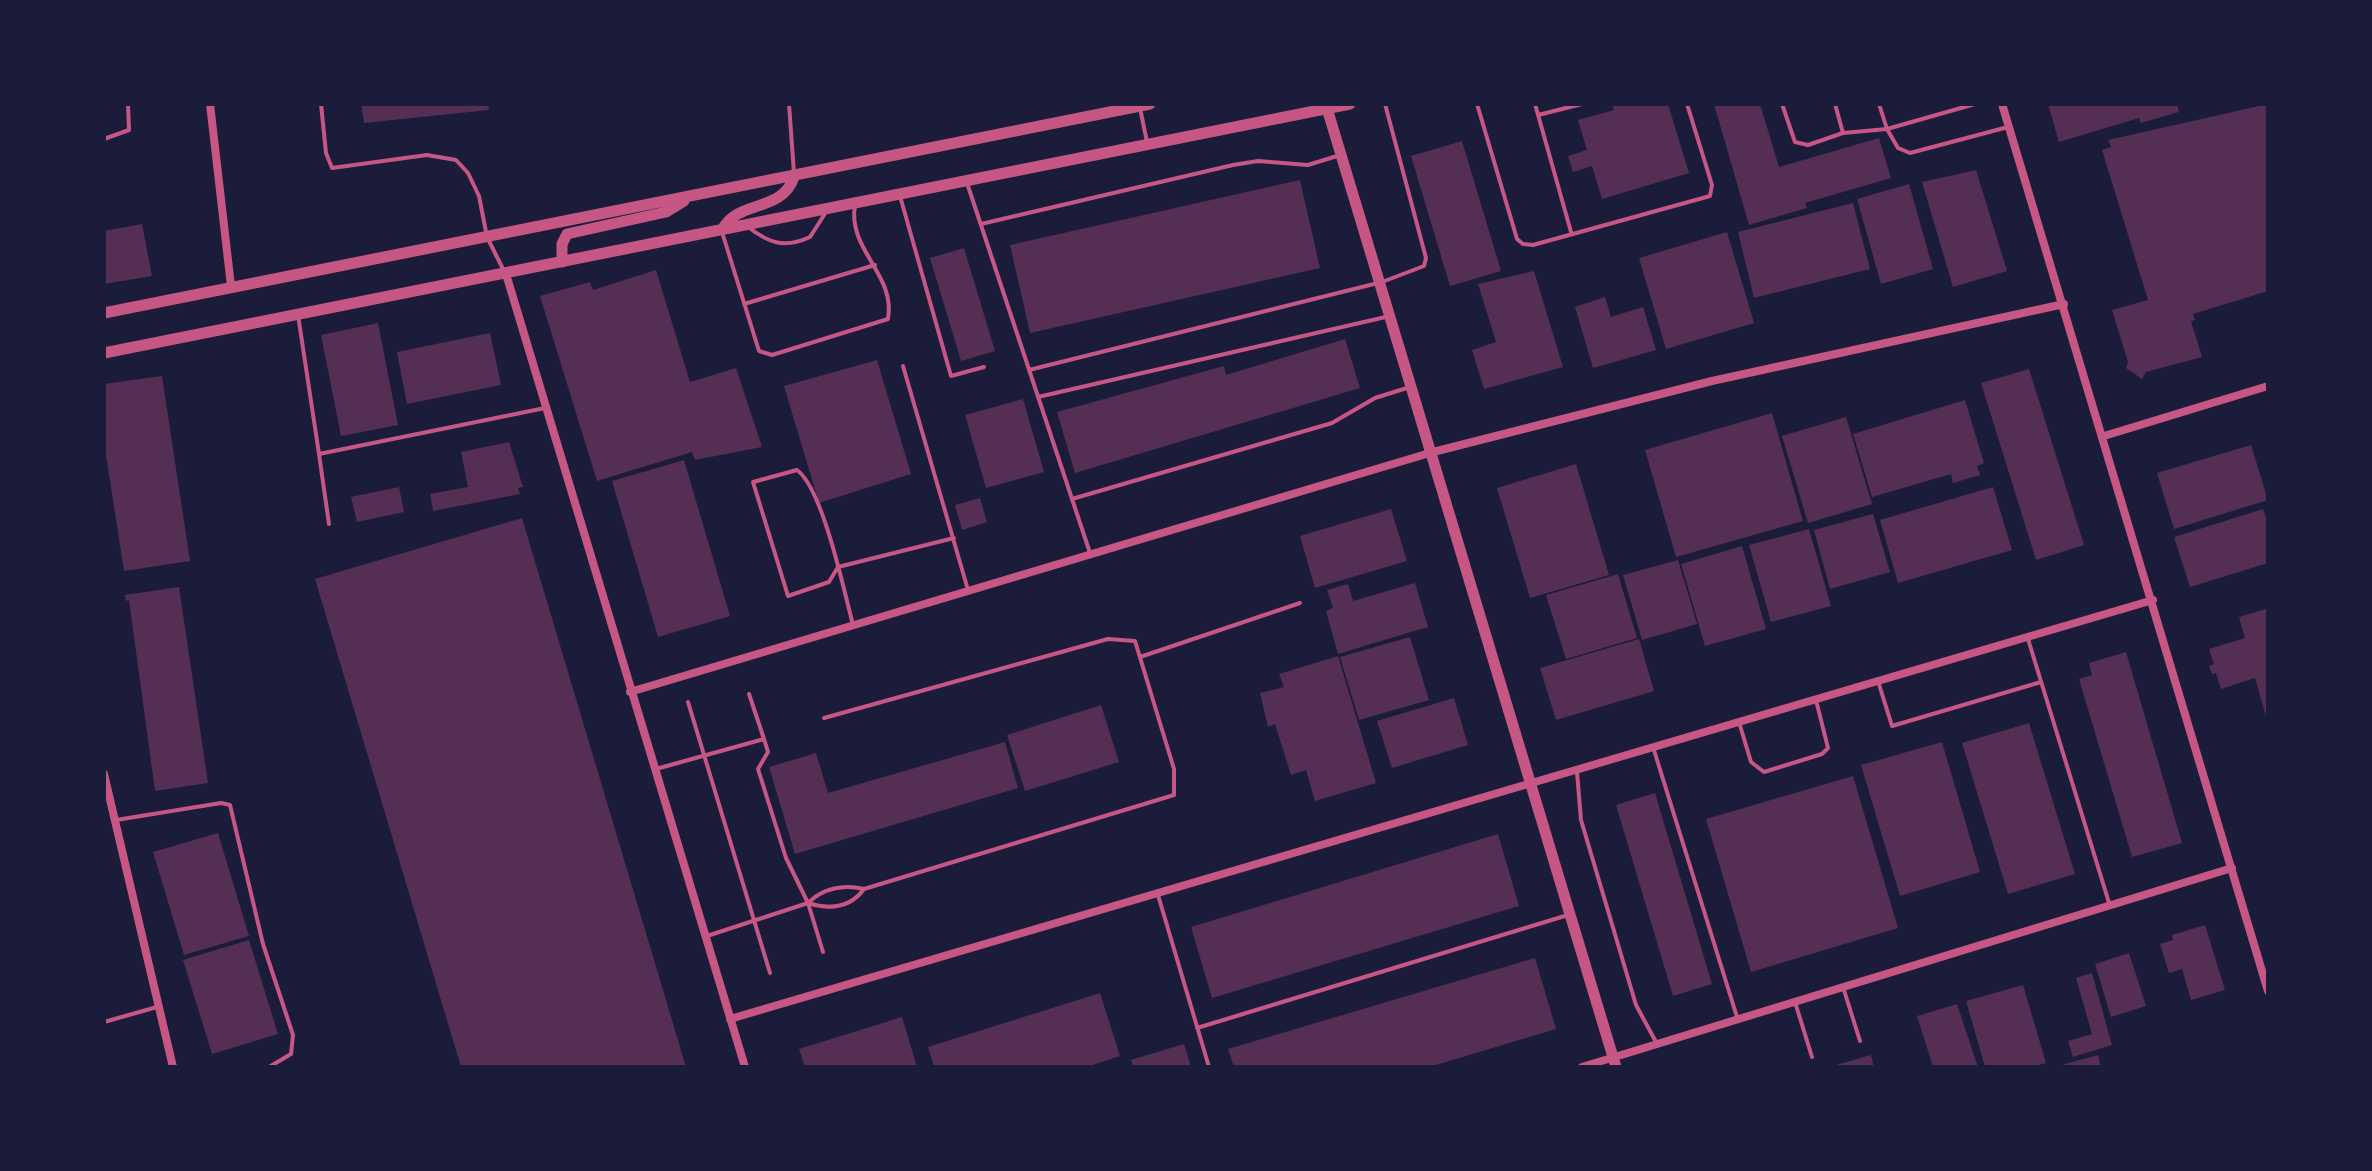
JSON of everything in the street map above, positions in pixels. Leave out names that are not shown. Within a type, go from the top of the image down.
[{"type":"street","points":[[210,104],[231,286]]},
{"type":"street","points":[[104,353],[1326,106],[1350,104]]},
{"type":"street","points":[[2002,104],[2268,991]]},
{"type":"street","points":[[104,313],[1143,105]]},
{"type":"street","points":[[1326,106],[1382,282],[1614,1062]]},
{"type":"street","points":[[722,230],[728,218],[736,213],[769,204],[790,191],[794,177]]},
{"type":"street","points":[[562,262],[562,244],[567,234],[666,212],[688,198]]},
{"type":"street","points":[[506,274],[745,1067]]},
{"type":"street","points":[[630,692],[1433,452],[1712,381],[2064,304]]},
{"type":"street","points":[[2104,436],[2268,386]]},
{"type":"street","points":[[730,1019],[2153,600]]},
{"type":"street","points":[[104,774],[173,1067]]},
{"type":"street","points":[[1582,1067],[1614,1062],[1657,1044],[2232,868]]},
{"type":"lane","points":[[104,139],[129,130],[128,104]]},
{"type":"lane","points":[[321,104],[326,153],[332,168],[427,155],[456,160],[468,173],[479,196],[487,237],[506,274]]},
{"type":"lane","points":[[789,104],[794,177]]},
{"type":"lane","points":[[1029,370],[1382,282],[1424,266],[1426,258],[1385,104]]},
{"type":"lane","points":[[1477,104],[1517,239],[1523,244],[1533,245],[1710,196],[1712,185],[1687,104]]},
{"type":"lane","points":[[1535,104],[1571,233]]},
{"type":"lane","points":[[1538,115],[1582,104]]},
{"type":"lane","points":[[1782,104],[1795,142],[1808,145],[1843,133],[1887,129],[1975,104]]},
{"type":"lane","points":[[1835,104],[1843,133]]},
{"type":"lane","points":[[1879,104],[1887,129],[1898,148],[1910,153],[2008,127]]},
{"type":"lane","points":[[1143,105],[1147,144]]},
{"type":"lane","points":[[981,224],[1233,165],[1258,161],[1308,165],[1342,155]]},
{"type":"lane","points":[[966,180],[1090,553]]},
{"type":"lane","points":[[900,194],[951,376],[984,367]]},
{"type":"lane","points":[[722,230],[759,351],[772,355],[888,319],[890,300],[875,265],[855,231],[855,203]]},
{"type":"lane","points":[[746,225],[771,244],[805,240],[815,233],[828,208]]},
{"type":"lane","points":[[744,304],[875,265]]},
{"type":"lane","points":[[297,313],[329,524]]},
{"type":"lane","points":[[1038,397],[1392,316]]},
{"type":"lane","points":[[903,366],[968,590]]},
{"type":"lane","points":[[1072,499],[1332,423],[1375,398],[1413,386]]},
{"type":"lane","points":[[319,454],[547,408]]},
{"type":"lane","points":[[853,625],[838,567],[807,477],[797,470],[753,482],[788,596],[829,582],[838,567],[954,538]]},
{"type":"lane","points":[[1140,657],[1300,603]]},
{"type":"lane","points":[[2027,637],[2110,906]]},
{"type":"lane","points":[[705,937],[808,903],[836,888],[849,886],[864,889],[1174,795],[1174,769],[1135,641],[1108,639],[824,718]]},
{"type":"lane","points":[[1878,681],[1892,726],[2041,682]]},
{"type":"lane","points":[[749,694],[768,752],[758,769],[786,858],[808,903],[823,952]]},
{"type":"lane","points":[[1739,722],[1751,762],[1764,772],[1822,754],[1828,748],[1816,699]]},
{"type":"lane","points":[[688,702],[770,973]]},
{"type":"lane","points":[[654,770],[764,739]]},
{"type":"lane","points":[[1653,747],[1738,1019]]},
{"type":"lane","points":[[1577,770],[1581,820],[1636,1005],[1657,1044]]},
{"type":"lane","points":[[113,820],[221,803],[230,805],[263,944],[293,1035],[291,1054],[269,1067]]},
{"type":"lane","points":[[808,903],[826,909],[838,906],[855,901],[864,889]]},
{"type":"lane","points":[[1157,893],[1209,1067]]},
{"type":"lane","points":[[1197,1028],[1570,914]]},
{"type":"lane","points":[[1843,987],[1860,1041]]},
{"type":"lane","points":[[1795,1002],[1812,1057]]},
{"type":"lane","points":[[104,1022],[157,1007]]},
{"type":"building","points":[[361,104],[488,104],[489,110],[364,123]]},
{"type":"building","points":[[1612,104],[1668,104],[1689,173],[1602,199],[1592,166],[1573,172],[1568,156],[1587,150],[1578,120],[1614,110]]},
{"type":"building","points":[[1714,104],[1760,104],[1779,167],[1879,138],[1891,178],[1805,203],[1807,208],[1749,225]]},
{"type":"building","points":[[2048,104],[2177,104],[2179,112],[2141,123],[2139,118],[2059,142]]},
{"type":"building","points":[[2268,104],[2268,291],[2193,314],[2195,320],[2191,321],[2202,357],[2146,372],[2142,379],[2126,368],[2128,362],[2112,310],[2148,300],[2102,150],[2111,147],[2108,140]]},
{"type":"building","points":[[1462,141],[1501,271],[1450,286],[1411,156]]},
{"type":"building","points":[[1976,170],[2007,271],[1953,287],[1922,182]]},
{"type":"building","points":[[1300,180],[1320,268],[1030,333],[1010,245]]},
{"type":"building","points":[[1909,184],[1933,269],[1881,284],[1857,199]]},
{"type":"building","points":[[1853,203],[1870,269],[1754,298],[1738,232]]},
{"type":"building","points":[[142,224],[152,276],[104,284],[104,231]]},
{"type":"building","points":[[1727,232],[1754,323],[1666,349],[1639,258]]},
{"type":"building","points":[[964,248],[995,351],[961,361],[930,258]]},
{"type":"building","points":[[656,270],[690,382],[736,368],[762,447],[695,460],[692,452],[597,481],[540,296],[590,282],[593,290]]},
{"type":"building","points":[[1534,271],[1563,367],[1484,389],[1472,350],[1496,342],[1478,284]]},
{"type":"building","points":[[1605,297],[1611,317],[1643,307],[1656,350],[1593,368],[1575,307]]},
{"type":"building","points":[[378,323],[398,425],[341,436],[321,335]]},
{"type":"building","points":[[490,333],[501,385],[407,404],[397,352]]},
{"type":"building","points":[[1345,339],[1360,388],[1075,473],[1057,412],[1224,366],[1226,375]]},
{"type":"building","points":[[877,360],[911,474],[819,503],[784,386]]},
{"type":"building","points":[[2029,369],[2084,545],[2036,560],[1981,383]]},
{"type":"building","points":[[162,376],[190,561],[124,571],[104,442],[104,384]]},
{"type":"building","points":[[1023,399],[1044,472],[986,488],[965,415]]},
{"type":"building","points":[[1965,400],[1984,463],[1977,466],[1980,475],[1953,483],[1951,474],[1872,497],[1853,434]]},
{"type":"building","points":[[1772,413],[1803,521],[1676,557],[1645,450]]},
{"type":"building","points":[[1846,417],[1872,504],[1808,523],[1782,436]]},
{"type":"building","points":[[509,442],[523,487],[518,488],[520,494],[433,511],[430,494],[468,487],[461,452]]},
{"type":"building","points":[[2251,445],[2268,500],[2174,529],[2157,473]]},
{"type":"building","points":[[684,460],[730,616],[658,637],[612,481]]},
{"type":"building","points":[[1576,464],[1609,575],[1530,598],[1497,488]]},
{"type":"building","points":[[399,487],[404,512],[357,522],[351,497]]},
{"type":"building","points":[[1993,487],[2012,550],[1898,583],[1880,520]]},
{"type":"building","points":[[980,498],[987,522],[962,530],[955,505]]},
{"type":"building","points":[[1391,509],[1407,561],[1315,588],[1300,536]]},
{"type":"building","points":[[2263,509],[2268,524],[2268,563],[2190,587],[2174,537]]},
{"type":"building","points":[[1873,514],[1890,572],[1830,589],[1814,530]]},
{"type":"building","points":[[522,518],[686,1067],[461,1067],[315,579]]},
{"type":"building","points":[[1809,529],[1831,606],[1771,622],[1749,545]]},
{"type":"building","points":[[1742,546],[1766,629],[1705,646],[1681,564]]},
{"type":"building","points":[[1678,560],[1697,624],[1642,640],[1623,575]]},
{"type":"building","points":[[1618,574],[1637,638],[1566,659],[1546,595]]},
{"type":"building","points":[[1415,583],[1428,627],[1338,654],[1326,611],[1333,608],[1327,590],[1348,584],[1353,601]]},
{"type":"building","points":[[179,587],[208,783],[155,791],[129,600],[126,601],[125,595]]},
{"type":"building","points":[[2266,609],[2267,720],[2255,678],[2221,689],[2216,673],[2212,674],[2209,666],[2214,664],[2209,649],[2245,638],[2239,617]]},
{"type":"building","points":[[1410,637],[1429,700],[1359,720],[1340,657]]},
{"type":"building","points":[[1639,639],[1654,691],[1556,720],[1540,668]]},
{"type":"building","points":[[2126,652],[2182,843],[2132,857],[2079,679],[2092,675],[2089,663]]},
{"type":"building","points":[[1338,656],[1376,783],[1315,801],[1306,770],[1291,775],[1275,724],[1268,727],[1260,693],[1284,687],[1279,674]]},
{"type":"building","points":[[1454,698],[1468,745],[1392,768],[1377,721]]},
{"type":"building","points":[[1101,705],[1119,762],[1025,791],[1007,735]]},
{"type":"building","points":[[2029,723],[2075,874],[2008,894],[1962,743]]},
{"type":"building","points":[[1005,742],[1018,788],[795,854],[769,767],[816,753],[828,793]]},
{"type":"building","points":[[1942,742],[1980,872],[1900,896],[1861,765]]},
{"type":"building","points":[[1853,776],[1898,928],[1751,972],[1706,819]]},
{"type":"building","points":[[1655,793],[1712,984],[1673,996],[1616,805]]},
{"type":"building","points":[[218,833],[249,936],[184,955],[153,852]]},
{"type":"building","points":[[1498,834],[1519,906],[1212,998],[1191,927]]},
{"type":"building","points":[[2205,925],[2225,990],[2191,1000],[2182,969],[2169,973],[2160,944],[2173,940],[2172,935]]},
{"type":"building","points":[[249,940],[278,1034],[212,1054],[183,960]]},
{"type":"building","points":[[2129,953],[2146,1006],[2111,1017],[2095,964]]},
{"type":"building","points":[[1535,958],[1556,1029],[1429,1067],[1234,1067],[1228,1049]]},
{"type":"building","points":[[2092,973],[2112,1045],[2073,1057],[2068,1041],[2092,1034],[2076,978]]},
{"type":"building","points":[[2023,985],[2046,1063],[2032,1067],[1985,1067],[1966,1001]]},
{"type":"building","points":[[1100,993],[1120,1056],[1086,1067],[934,1067],[928,1047]]},
{"type":"building","points":[[1957,1004],[1978,1067],[1933,1067],[1917,1016]]},
{"type":"building","points":[[902,1017],[917,1067],[805,1067],[799,1049]]},
{"type":"building","points":[[1184,1044],[1191,1067],[1133,1067],[1131,1060]]},
{"type":"building","points":[[1871,1055],[1874,1067],[1833,1067],[1833,1066]]},
{"type":"building","points":[[2098,1055],[2101,1067],[2058,1067],[2058,1066]]}]
